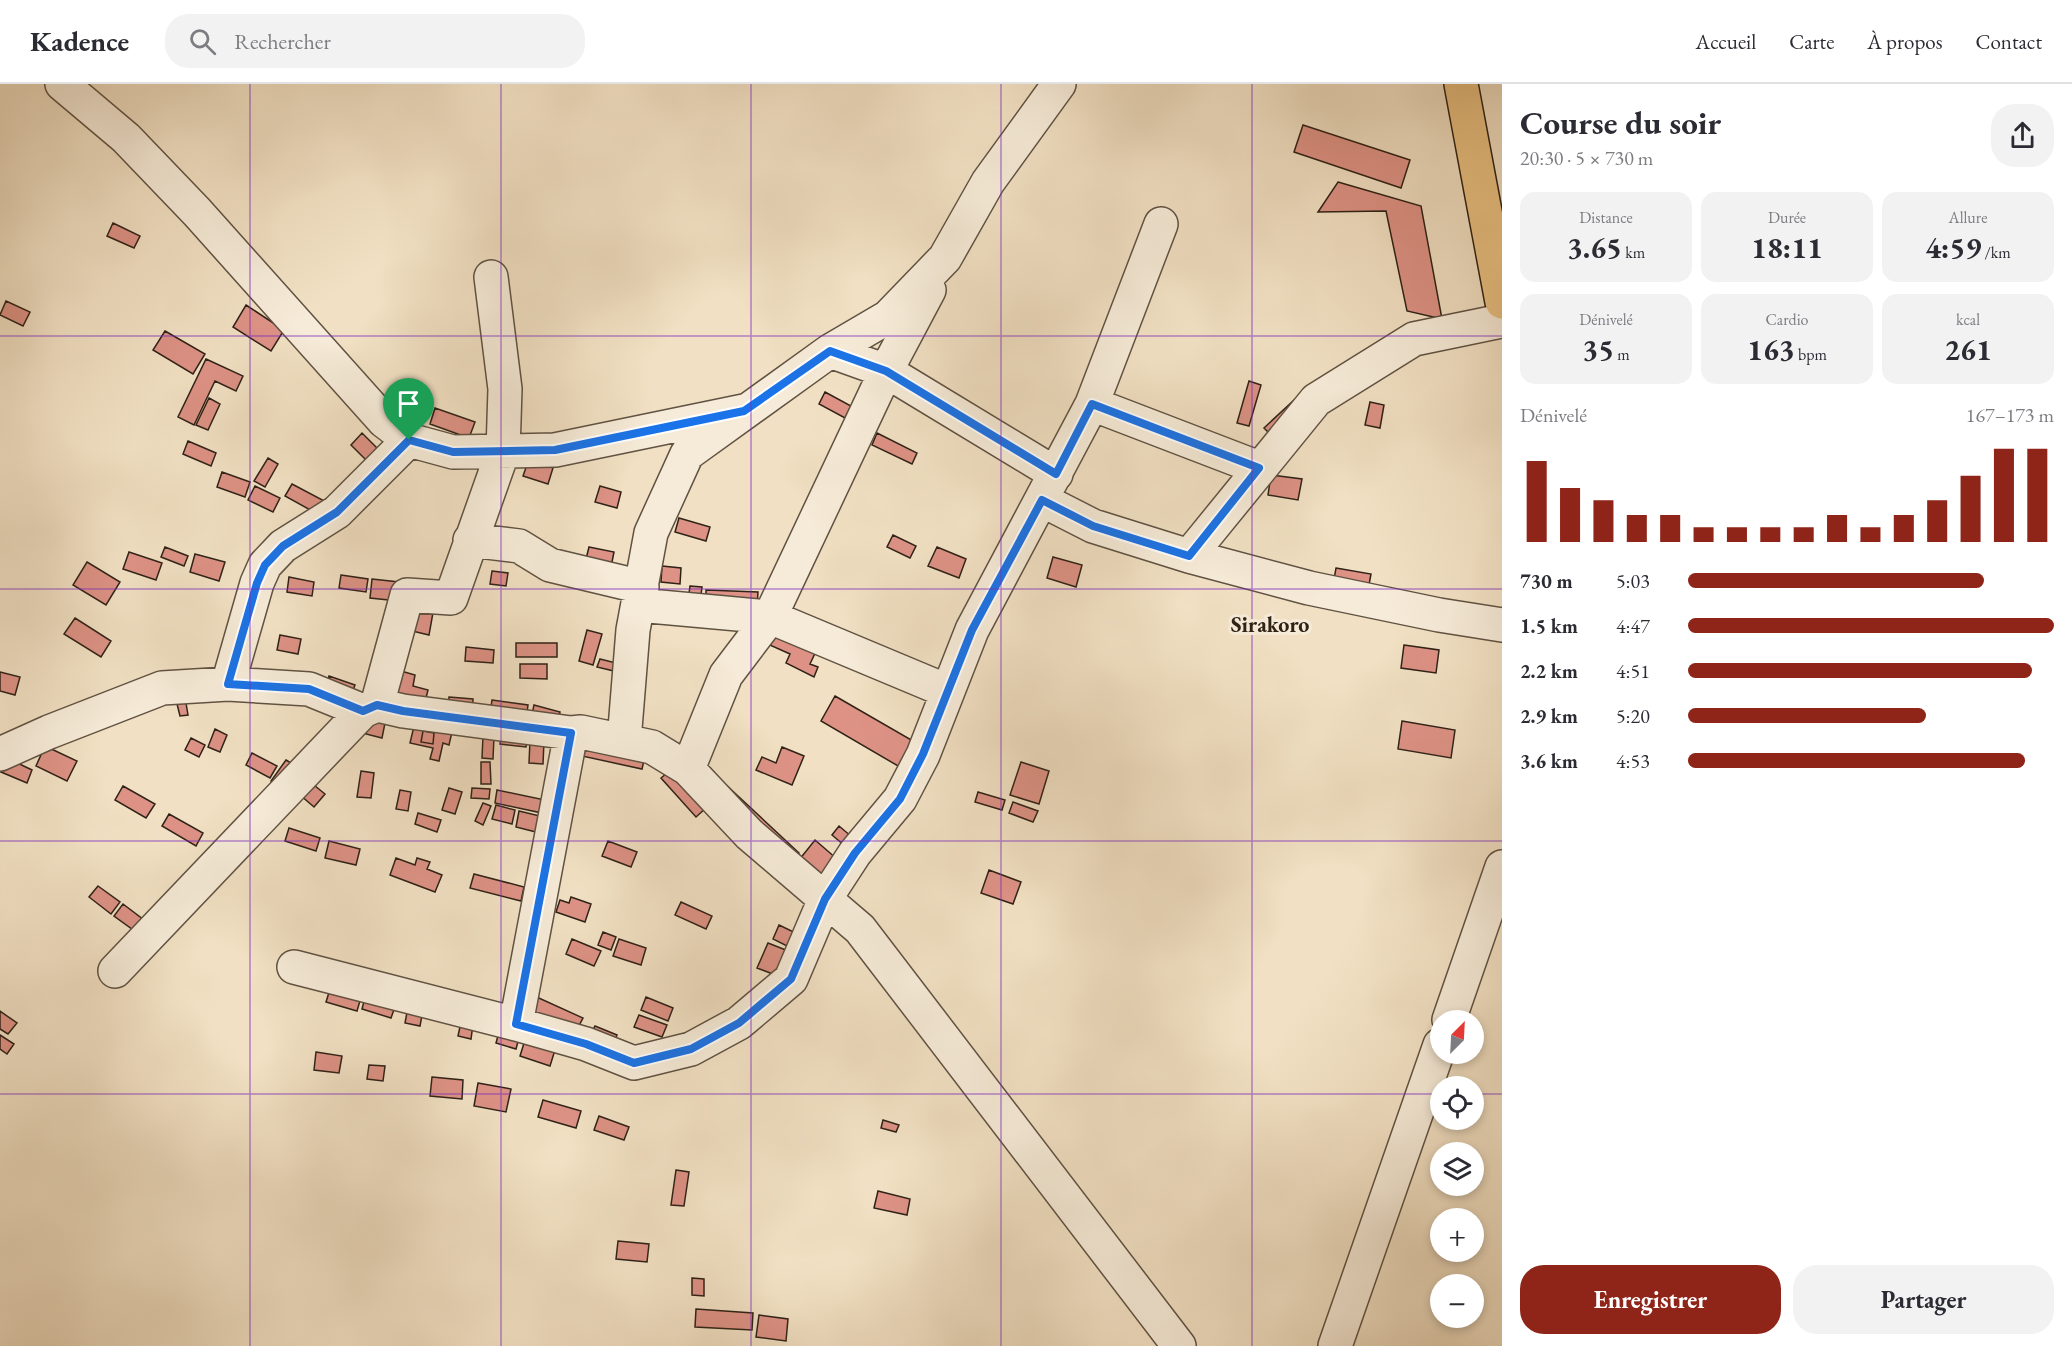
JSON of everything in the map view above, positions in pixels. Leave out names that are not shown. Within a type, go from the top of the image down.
[{"type":"main road","points":[[1461,84],[1502,302]]},
{"type":"street","points":[[62,84],[126,138],[197,212],[384,421],[409,440],[453,452],[555,450],[744,411]]},
{"type":"street","points":[[688,769],[726,675],[770,617],[886,371],[945,258],[988,182],[1059,84]]},
{"type":"street","points":[[294,967],[516,1024],[586,1044],[634,1063],[691,1049],[739,1023],[791,979],[825,899],[855,853],[900,799],[923,754],[972,630],[1092,404],[1161,224]]},
{"type":"street","points":[[624,741],[633,630],[651,533],[687,454],[830,351],[888,317],[945,258]]},
{"type":"street","points":[[114,970],[370,708],[407,595],[451,598],[503,451],[505,389],[491,277]]},
{"type":"street","points":[[1189,556],[1316,400],[1414,339],[1502,321]]},
{"type":"street","points":[[830,351],[886,371],[1049,487],[1093,526],[1189,556],[1309,588],[1439,615],[1502,625]]},
{"type":"street","points":[[1092,404],[1259,468]]},
{"type":"street","points":[[228,684],[257,583],[265,565],[283,546],[337,512],[409,440]]},
{"type":"street","points":[[470,540],[519,546],[550,564],[640,596],[770,617],[947,691]]},
{"type":"street","points":[[0,754],[49,732],[162,688],[228,684],[309,689],[370,708],[571,733],[581,732],[652,747],[688,769],[749,834],[860,929],[1179,1346]]},
{"type":"street","points":[[516,1024],[571,733]]},
{"type":"street","points":[[1452,1010],[1502,867]]},
{"type":"street","points":[[1335,1346],[1433,1064]]},
{"type":"building","points":[[1303,125],[1410,160],[1401,188],[1294,152]]},
{"type":"building","points":[[1338,182],[1421,206],[1442,319],[1407,311],[1386,211],[1318,212]]},
{"type":"building","points":[[113,223],[140,236],[134,248],[107,236]]},
{"type":"building","points":[[6,301],[30,312],[23,326],[0,315]]},
{"type":"building","points":[[246,305],[284,330],[271,351],[233,327]]},
{"type":"building","points":[[165,331],[205,354],[193,374],[153,350]]},
{"type":"building","points":[[206,359],[243,376],[236,391],[215,381],[194,425],[178,417]]},
{"type":"building","points":[[1249,381],[1261,385],[1249,426],[1237,423]]},
{"type":"building","points":[[825,392],[851,406],[845,418],[819,404]]},
{"type":"building","points":[[209,398],[220,404],[208,430],[196,425]]},
{"type":"building","points":[[1294,400],[1301,408],[1271,435],[1264,428]]},
{"type":"building","points":[[1370,402],[1384,405],[1380,428],[1365,425]]},
{"type":"building","points":[[435,408],[475,422],[469,438],[430,424]]},
{"type":"building","points":[[362,433],[380,451],[369,463],[351,445]]},
{"type":"building","points":[[877,433],[917,453],[912,464],[872,445]]},
{"type":"building","points":[[188,441],[216,453],[211,466],[183,454]]},
{"type":"building","points":[[268,458],[278,464],[265,487],[254,481]]},
{"type":"building","points":[[529,459],[553,468],[548,484],[523,476]]},
{"type":"building","points":[[222,472],[250,482],[245,497],[217,487]]},
{"type":"building","points":[[1271,475],[1302,479],[1298,500],[1268,495]]},
{"type":"building","points":[[292,484],[330,504],[323,517],[285,496]]},
{"type":"building","points":[[255,486],[280,498],[273,512],[248,500]]},
{"type":"building","points":[[600,486],[621,492],[617,508],[595,502]]},
{"type":"building","points":[[679,518],[710,527],[706,541],[675,532]]},
{"type":"building","points":[[893,535],[916,546],[910,558],[887,547]]},
{"type":"building","points":[[165,547],[188,556],[184,566],[161,557]]},
{"type":"building","points":[[589,547],[614,552],[610,572],[584,567]]},
{"type":"building","points":[[937,547],[966,559],[959,578],[928,566]]},
{"type":"building","points":[[129,552],[162,563],[156,580],[123,569]]},
{"type":"building","points":[[195,554],[225,562],[219,581],[190,572]]},
{"type":"building","points":[[1053,557],[1082,565],[1076,587],[1047,578]]},
{"type":"building","points":[[87,562],[120,582],[106,605],[73,585]]},
{"type":"building","points":[[662,566],[681,568],[680,584],[661,582]]},
{"type":"building","points":[[1336,568],[1371,574],[1368,590],[1333,585]]},
{"type":"building","points":[[492,571],[508,573],[506,586],[490,584]]},
{"type":"building","points":[[341,575],[368,579],[366,592],[339,588]]},
{"type":"building","points":[[289,577],[314,582],[312,596],[287,592]]},
{"type":"building","points":[[372,579],[399,582],[398,601],[370,598]]},
{"type":"building","points":[[690,586],[702,587],[700,602],[688,601]]},
{"type":"building","points":[[706,590],[758,592],[757,607],[706,604]]},
{"type":"building","points":[[413,603],[434,607],[429,635],[408,630]]},
{"type":"building","points":[[75,618],[111,641],[101,657],[64,634]]},
{"type":"building","points":[[768,625],[817,649],[810,664],[818,667],[814,677],[786,663],[790,654],[761,641]]},
{"type":"building","points":[[587,630],[602,634],[593,665],[579,661]]},
{"type":"building","points":[[280,635],[301,639],[298,654],[277,650]]},
{"type":"building","points":[[516,643],[557,643],[557,657],[516,657]]},
{"type":"building","points":[[1404,645],[1439,650],[1436,673],[1401,668]]},
{"type":"building","points":[[466,647],[494,650],[493,663],[465,661]]},
{"type":"building","points":[[600,659],[616,663],[614,671],[597,667]]},
{"type":"building","points":[[520,664],[547,664],[547,679],[520,678]]},
{"type":"building","points":[[401,671],[415,675],[413,686],[428,690],[423,710],[393,702]]},
{"type":"building","points":[[0,672],[20,677],[15,695],[0,691]]},
{"type":"building","points":[[329,676],[355,685],[350,698],[325,690]]},
{"type":"building","points":[[835,696],[920,745],[905,770],[821,721]]},
{"type":"building","points":[[449,697],[473,699],[472,714],[448,712]]},
{"type":"building","points":[[492,700],[528,705],[526,719],[490,714]]},
{"type":"building","points":[[186,703],[188,715],[180,716],[177,704]]},
{"type":"building","points":[[534,705],[560,712],[557,725],[531,719]]},
{"type":"building","points":[[368,720],[385,723],[382,738],[366,734]]},
{"type":"building","points":[[1402,721],[1455,730],[1451,758],[1398,749]]},
{"type":"building","points":[[415,722],[452,732],[449,745],[443,743],[439,761],[430,759],[433,748],[410,743]],"holes":[[[423,731],[434,733],[433,744],[421,742]]]},
{"type":"building","points":[[215,729],[227,735],[220,752],[208,747]]},
{"type":"building","points":[[502,730],[528,734],[526,747],[500,744]]},
{"type":"building","points":[[423,731],[434,733],[433,744],[421,742]]},
{"type":"building","points":[[483,736],[494,736],[493,759],[482,758]]},
{"type":"building","points":[[191,738],[205,745],[199,757],[185,750]]},
{"type":"building","points":[[530,740],[544,741],[543,764],[529,763]]},
{"type":"building","points":[[584,742],[645,756],[642,769],[582,756]]},
{"type":"building","points":[[45,746],[77,761],[67,781],[36,766]]},
{"type":"building","points":[[782,747],[804,756],[792,785],[756,770],[762,757],[776,763]]},
{"type":"building","points":[[252,753],[277,766],[270,778],[246,765]]},
{"type":"building","points":[[7,758],[32,770],[27,783],[1,772]]},
{"type":"building","points":[[286,760],[296,766],[282,788],[271,781]]},
{"type":"building","points":[[481,762],[490,762],[491,784],[481,784]]},
{"type":"building","points":[[1021,762],[1049,771],[1039,804],[1010,795]]},
{"type":"building","points":[[672,769],[706,808],[696,817],[661,778]]},
{"type":"building","points":[[361,771],[374,773],[371,798],[357,797]]},
{"type":"building","points":[[304,777],[325,794],[314,807],[293,789]]},
{"type":"building","points":[[723,782],[799,853],[791,861]]},
{"type":"building","points":[[123,786],[155,804],[146,818],[115,800]]},
{"type":"building","points":[[449,788],[462,792],[455,814],[442,810]]},
{"type":"building","points":[[472,788],[490,789],[489,799],[471,798]]},
{"type":"building","points":[[400,790],[411,792],[408,811],[396,809]]},
{"type":"building","points":[[497,790],[545,800],[542,813],[495,803]]},
{"type":"building","points":[[978,792],[1005,800],[1002,810],[975,802]]},
{"type":"building","points":[[1013,802],[1038,811],[1033,822],[1009,813]]},
{"type":"building","points":[[483,803],[491,806],[483,825],[475,821]]},
{"type":"building","points":[[496,805],[515,810],[512,824],[492,819]]},
{"type":"building","points":[[519,811],[544,817],[540,833],[516,827]]},
{"type":"building","points":[[418,813],[441,820],[437,832],[415,824]]},
{"type":"building","points":[[169,814],[203,833],[196,846],[162,826]]},
{"type":"building","points":[[839,826],[852,837],[845,846],[832,835]]},
{"type":"building","points":[[289,828],[320,838],[316,851],[285,841]]},
{"type":"building","points":[[815,840],[837,859],[820,878],[799,860]]},
{"type":"building","points":[[329,841],[360,849],[356,865],[325,858]]},
{"type":"building","points":[[608,841],[637,852],[631,867],[602,856]]},
{"type":"building","points":[[396,858],[415,865],[417,858],[430,862],[427,869],[442,875],[435,892],[390,875]]},
{"type":"building","points":[[989,870],[1021,882],[1013,904],[981,893]]},
{"type":"building","points":[[474,874],[524,887],[521,901],[470,888]]},
{"type":"building","points":[[98,886],[120,902],[111,914],[89,897]]},
{"type":"building","points":[[571,897],[591,904],[585,922],[556,912],[560,900],[569,903]]},
{"type":"building","points":[[681,902],[712,916],[706,929],[675,915]]},
{"type":"building","points":[[123,904],[144,920],[136,932],[114,916]]},
{"type":"building","points":[[779,925],[802,936],[795,950],[773,939]]},
{"type":"building","points":[[603,932],[616,937],[611,950],[598,945]]},
{"type":"building","points":[[572,939],[601,951],[594,966],[566,954]]},
{"type":"building","points":[[619,939],[646,948],[641,965],[613,956]]},
{"type":"building","points":[[768,943],[796,954],[786,979],[757,968]]},
{"type":"building","points":[[331,986],[362,994],[357,1011],[326,1002]]},
{"type":"building","points":[[366,994],[396,1004],[391,1018],[362,1009]]},
{"type":"building","points":[[530,994],[583,1018],[575,1033],[523,1009]]},
{"type":"building","points":[[646,997],[673,1008],[668,1021],[641,1010]]},
{"type":"building","points":[[408,1007],[423,1010],[420,1026],[405,1023]]},
{"type":"building","points":[[0,1011],[17,1023],[8,1034],[0,1029]]},
{"type":"building","points":[[639,1015],[667,1025],[662,1037],[634,1027]]},
{"type":"building","points":[[461,1022],[473,1024],[471,1039],[458,1036]]},
{"type":"building","points":[[595,1026],[617,1035],[611,1050],[588,1040]]},
{"type":"building","points":[[499,1032],[519,1038],[516,1049],[496,1043]]},
{"type":"building","points":[[0,1035],[14,1044],[7,1054],[0,1049]]},
{"type":"building","points":[[525,1040],[555,1050],[550,1066],[520,1056]]},
{"type":"building","points":[[316,1052],[342,1056],[339,1073],[314,1070]]},
{"type":"building","points":[[369,1065],[385,1066],[383,1081],[367,1079]]},
{"type":"building","points":[[432,1077],[463,1080],[462,1099],[430,1096]]},
{"type":"building","points":[[478,1083],[511,1089],[506,1112],[474,1106]]},
{"type":"building","points":[[543,1100],[581,1111],[576,1128],[538,1117]]},
{"type":"building","points":[[599,1116],[629,1127],[624,1140],[594,1130]]},
{"type":"building","points":[[883,1120],[899,1125],[896,1132],[881,1128]]},
{"type":"building","points":[[676,1170],[689,1172],[684,1206],[671,1205]]},
{"type":"building","points":[[878,1191],[910,1199],[907,1215],[874,1208]]},
{"type":"building","points":[[618,1241],[649,1244],[647,1262],[616,1259]]},
{"type":"building","points":[[692,1278],[704,1279],[704,1296],[692,1295]]},
{"type":"building","points":[[696,1309],[753,1313],[752,1330],[695,1327]]},
{"type":"building","points":[[759,1315],[788,1319],[786,1341],[756,1337]]},
{"type":"district","name":"Sirakoro","points":[[1270,624]]},
{"type":"route","points":[[830,351],[886,371],[1056,474],[1092,404],[1259,468],[1189,556],[1093,526],[1042,500],[972,630],[923,754],[900,799],[855,853],[825,899],[791,979],[739,1023],[691,1049],[634,1063],[586,1044],[516,1024],[571,733],[403,711],[377,705],[363,711],[309,689],[228,684],[257,583],[265,565],[283,546],[337,512],[409,440],[453,452],[555,450],[744,411],[830,351]]}]
